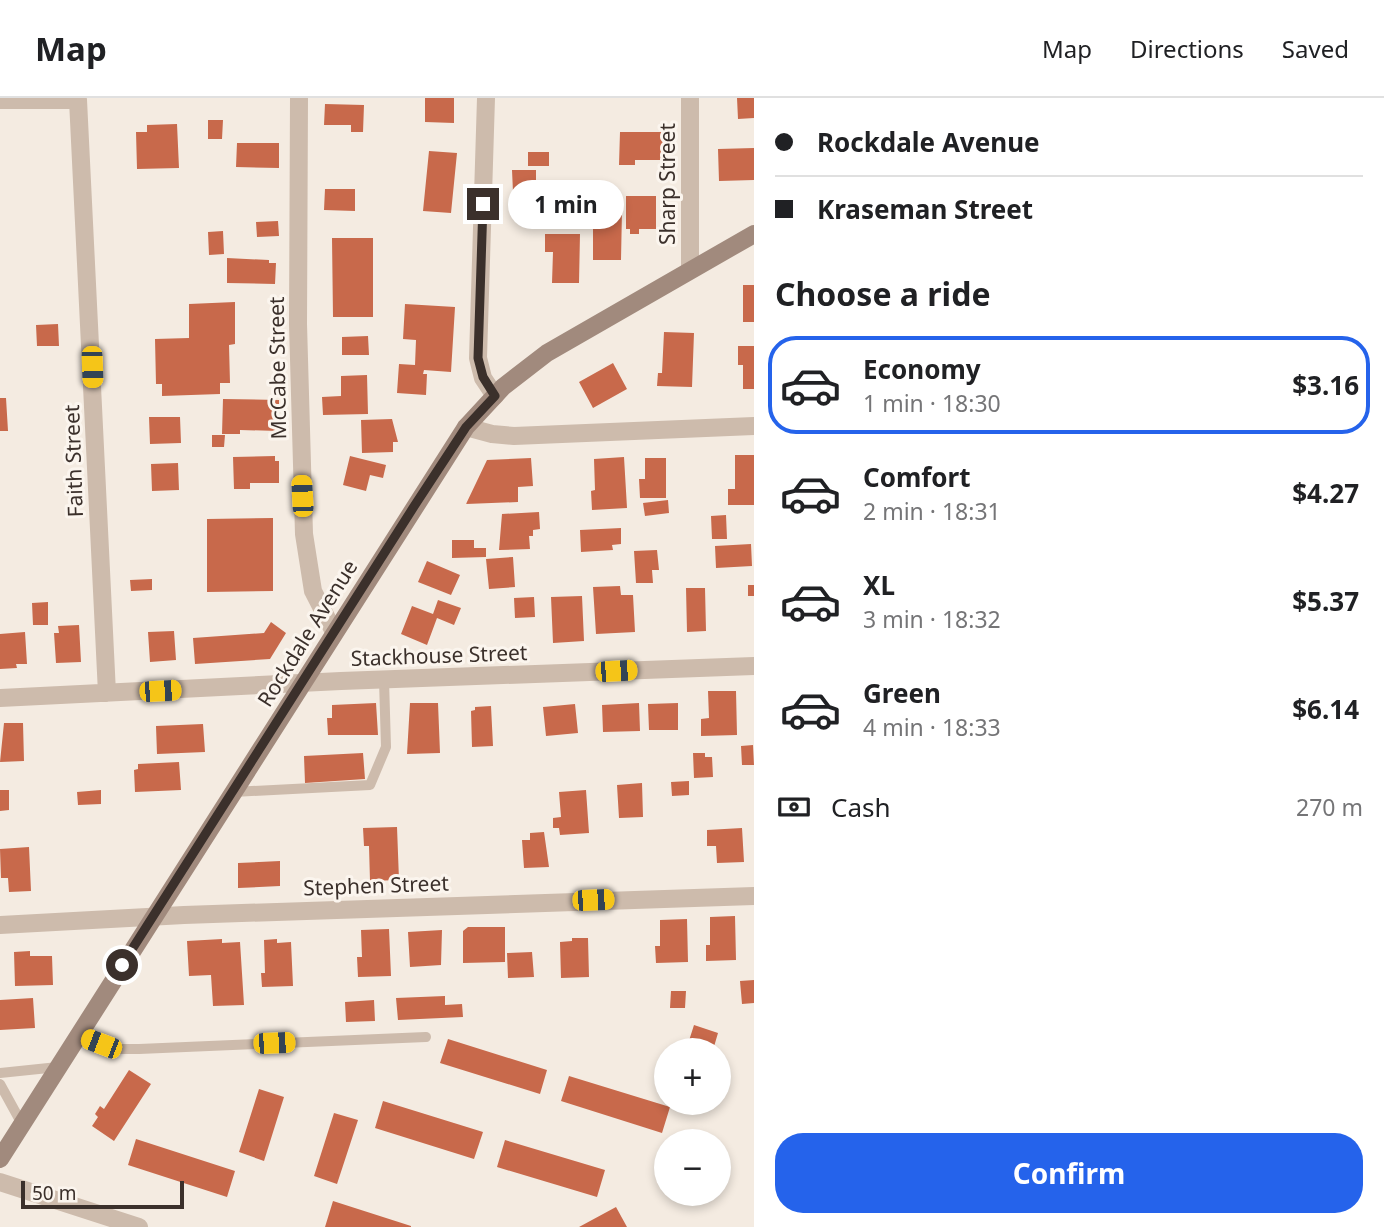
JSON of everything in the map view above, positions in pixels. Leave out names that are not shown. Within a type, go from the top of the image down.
[{"type":"main road","name":"Rockdale Avenue","points":[[0,1159],[466,427],[495,396],[547,354],[754,234]]},
{"type":"street","name":"McCabe Street","points":[[299,98],[298,324],[304,534],[313,592],[334,632]]},
{"type":"street","points":[[486,98],[478,358],[483,377],[495,396]]},
{"type":"street","name":"Sharp Street","points":[[690,98],[690,269]]},
{"type":"street","points":[[0,100],[78,99]]},
{"type":"street","name":"Faith Street","points":[[78,99],[107,693]]},
{"type":"street","points":[[466,427],[514,436],[754,426]]},
{"type":"street","name":"Stackhouse Street","points":[[0,698],[754,666]]},
{"type":"street","name":"Stephen Street","points":[[0,925],[754,896]]},
{"type":"street","points":[[0,1182],[139,1227]]},
{"type":"lane","points":[[234,792],[370,785],[386,747],[384,680]]},
{"type":"lane","points":[[79,1035],[120,1049],[426,1037]]},
{"type":"lane","points":[[0,1073],[58,1067]]},
{"type":"lane","points":[[0,1084],[22,1124]]},
{"type":"building","points":[[425,98],[454,98],[454,123],[425,122]]},
{"type":"building","points":[[737,98],[754,98],[754,118],[738,119]]},
{"type":"building","points":[[325,104],[364,105],[363,132],[351,132],[351,125],[324,125]]},
{"type":"building","points":[[208,120],[223,120],[222,139],[208,139]]},
{"type":"building","points":[[177,124],[179,168],[137,169],[136,132],[147,132],[147,125]]},
{"type":"building","points":[[620,132],[663,132],[663,160],[635,160],[635,165],[619,165]]},
{"type":"building","points":[[237,143],[279,143],[279,168],[236,167]]},
{"type":"building","points":[[754,148],[754,180],[719,181],[718,149]]},
{"type":"building","points":[[429,151],[457,153],[451,213],[423,211]]},
{"type":"building","points":[[528,152],[549,152],[549,166],[528,166]]},
{"type":"building","points":[[512,170],[536,170],[536,192],[513,192]]},
{"type":"building","points":[[325,189],[355,189],[355,211],[324,210]]},
{"type":"building","points":[[626,196],[656,196],[656,229],[639,229],[639,234],[630,234],[630,229],[626,229]]},
{"type":"building","points":[[589,210],[622,210],[621,260],[593,260],[593,227],[589,227]]},
{"type":"building","points":[[278,221],[279,236],[257,237],[256,222]]},
{"type":"building","points":[[223,231],[224,254],[209,255],[208,232]]},
{"type":"building","points":[[545,234],[580,234],[579,283],[552,283],[553,252],[545,252]]},
{"type":"building","points":[[332,238],[373,238],[373,317],[333,317]]},
{"type":"building","points":[[227,258],[269,260],[269,263],[276,263],[275,284],[227,283]]},
{"type":"building","points":[[743,285],[754,285],[754,322],[743,322]]},
{"type":"building","points":[[235,302],[235,344],[229,345],[230,383],[220,383],[220,394],[162,396],[162,384],[156,384],[155,339],[189,338],[189,304]]},
{"type":"building","points":[[405,304],[455,307],[451,372],[424,370],[423,374],[427,374],[426,395],[397,393],[399,364],[415,365],[416,340],[403,339]]},
{"type":"building","points":[[58,324],[59,346],[37,346],[36,325]]},
{"type":"building","points":[[664,332],[694,333],[692,387],[657,386],[658,373],[662,373]]},
{"type":"building","points":[[368,336],[369,355],[342,355],[342,337]]},
{"type":"building","points":[[738,346],[754,346],[754,389],[743,389],[743,365],[738,365]]},
{"type":"building","points":[[613,363],[627,389],[593,408],[579,382]]},
{"type":"building","points":[[367,375],[368,414],[323,415],[322,397],[341,396],[341,376]]},
{"type":"building","points":[[0,398],[6,398],[8,431],[0,431]]},
{"type":"building","points":[[223,399],[279,400],[279,431],[240,430],[240,434],[222,434]]},
{"type":"building","points":[[149,417],[180,417],[181,443],[150,444]]},
{"type":"building","points":[[392,419],[398,442],[393,442],[393,452],[362,453],[361,420]]},
{"type":"building","points":[[212,435],[225,435],[224,447],[212,447]]},
{"type":"building","points":[[735,455],[754,455],[754,505],[728,505],[728,489],[735,489]]},
{"type":"building","points":[[275,456],[275,461],[279,461],[279,483],[250,483],[250,489],[234,489],[233,457]]},
{"type":"building","points":[[350,456],[386,465],[383,478],[370,475],[366,491],[343,485]]},
{"type":"building","points":[[624,457],[627,508],[592,510],[591,491],[595,490],[594,459]]},
{"type":"building","points":[[531,458],[533,486],[518,487],[518,502],[466,504],[487,460]]},
{"type":"building","points":[[645,458],[666,458],[666,498],[640,498],[639,479],[645,479]]},
{"type":"building","points":[[178,463],[179,490],[152,491],[151,464]]},
{"type":"building","points":[[668,500],[669,513],[645,516],[643,503]]},
{"type":"building","points":[[539,512],[540,529],[533,530],[533,536],[529,536],[530,549],[499,550],[502,514]]},
{"type":"building","points":[[726,515],[727,539],[712,539],[711,516]]},
{"type":"building","points":[[273,518],[273,591],[207,592],[207,519]]},
{"type":"building","points":[[621,528],[621,544],[612,545],[613,550],[581,552],[580,530]]},
{"type":"building","points":[[452,540],[474,540],[474,548],[486,548],[486,557],[452,558]]},
{"type":"building","points":[[751,544],[752,566],[716,568],[715,546]]},
{"type":"building","points":[[657,550],[659,570],[652,570],[653,583],[636,583],[634,551]]},
{"type":"building","points":[[513,557],[515,587],[489,589],[486,559]]},
{"type":"building","points":[[427,561],[460,575],[451,595],[418,582]]},
{"type":"building","points":[[152,579],[152,590],[131,591],[130,580]]},
{"type":"building","points":[[748,585],[754,585],[754,596],[748,596]]},
{"type":"building","points":[[620,586],[621,595],[633,595],[635,632],[596,634],[593,587]]},
{"type":"building","points":[[686,588],[705,588],[706,631],[687,632]]},
{"type":"building","points":[[582,596],[584,641],[553,643],[551,597]]},
{"type":"building","points":[[534,597],[535,617],[515,618],[514,598]]},
{"type":"building","points":[[438,600],[461,608],[454,625],[437,618],[427,645],[401,634],[412,606],[433,614]]},
{"type":"building","points":[[48,602],[48,625],[33,625],[32,603]]},
{"type":"building","points":[[271,622],[286,633],[270,659],[195,664],[193,638],[264,633]]},
{"type":"building","points":[[79,625],[81,662],[56,663],[54,633],[59,633],[58,626]]},
{"type":"building","points":[[174,631],[176,660],[150,662],[148,632]]},
{"type":"building","points":[[25,632],[27,664],[16,664],[17,668],[0,669],[0,634]]},
{"type":"building","points":[[708,691],[736,691],[737,735],[701,736],[701,719],[709,718]]},
{"type":"building","points":[[376,703],[378,735],[328,735],[327,718],[332,718],[332,705]]},
{"type":"building","points":[[410,703],[438,703],[440,753],[407,754]]},
{"type":"building","points":[[639,703],[640,731],[603,732],[602,705]]},
{"type":"building","points":[[678,703],[678,730],[649,730],[648,704]]},
{"type":"building","points":[[575,704],[578,733],[546,736],[543,707]]},
{"type":"building","points":[[491,706],[493,746],[472,747],[471,711],[475,710],[475,707]]},
{"type":"building","points":[[4,723],[23,723],[24,761],[0,762]]},
{"type":"building","points":[[203,724],[205,752],[157,754],[156,726]]},
{"type":"building","points":[[753,745],[754,765],[742,765],[741,746]]},
{"type":"building","points":[[363,753],[365,779],[305,783],[304,756]]},
{"type":"building","points":[[693,753],[705,753],[705,757],[712,757],[713,777],[694,778]]},
{"type":"building","points":[[179,762],[181,790],[135,792],[134,770],[138,769],[138,764]]},
{"type":"building","points":[[689,781],[689,795],[672,796],[671,782]]},
{"type":"building","points":[[642,783],[643,817],[619,818],[617,785]]},
{"type":"building","points":[[0,790],[9,790],[9,810],[0,811]]},
{"type":"building","points":[[101,790],[101,804],[78,805],[77,792]]},
{"type":"building","points":[[586,790],[589,833],[560,835],[559,828],[553,828],[553,818],[561,817],[559,792]]},
{"type":"building","points":[[397,827],[399,880],[370,881],[369,846],[364,846],[363,828]]},
{"type":"building","points":[[742,828],[744,862],[717,863],[716,846],[707,846],[707,830]]},
{"type":"building","points":[[544,832],[549,867],[524,868],[522,840],[530,840],[530,833]]},
{"type":"building","points":[[29,847],[31,891],[9,892],[8,878],[1,878],[0,849]]},
{"type":"building","points":[[280,861],[280,886],[238,888],[238,863]]},
{"type":"building","points":[[735,916],[736,960],[706,961],[706,945],[710,945],[710,917]]},
{"type":"building","points":[[687,919],[688,962],[656,963],[655,946],[660,946],[660,920]]},
{"type":"building","points":[[468,927],[505,927],[505,962],[463,963],[463,931]]},
{"type":"building","points":[[389,929],[391,976],[358,977],[357,957],[362,957],[361,930]]},
{"type":"building","points":[[442,930],[441,965],[410,967],[408,932]]},
{"type":"building","points":[[572,938],[588,938],[589,977],[561,978],[560,942],[572,941]]},
{"type":"building","points":[[222,939],[222,943],[240,942],[244,1005],[213,1006],[211,975],[189,976],[187,941]]},
{"type":"building","points":[[277,939],[277,943],[291,942],[293,986],[262,987],[261,973],[265,973],[264,940]]},
{"type":"building","points":[[30,951],[30,956],[52,956],[53,985],[15,986],[14,952]]},
{"type":"building","points":[[532,952],[534,977],[508,978],[507,953]]},
{"type":"building","points":[[754,980],[754,1003],[742,1004],[740,981]]},
{"type":"building","points":[[671,991],[686,991],[685,1008],[670,1008]]},
{"type":"building","points":[[445,996],[445,1005],[462,1004],[463,1017],[398,1020],[396,998]]},
{"type":"building","points":[[33,998],[35,1028],[0,1030],[0,1000]]},
{"type":"building","points":[[374,1000],[375,1021],[346,1022],[345,1002]]},
{"type":"building","points":[[694,1025],[718,1033],[717,1038],[690,1038]]},
{"type":"building","points":[[448,1039],[547,1070],[540,1094],[440,1063]]},
{"type":"building","points":[[129,1070],[151,1084],[114,1141],[92,1126],[98,1117],[95,1114],[100,1106],[104,1109]]},
{"type":"building","points":[[569,1076],[654,1102],[654,1115],[668,1115],[663,1129],[654,1130],[561,1101]]},
{"type":"building","points":[[259,1089],[284,1097],[264,1161],[239,1152]]},
{"type":"building","points":[[383,1101],[483,1132],[474,1159],[375,1128]]},
{"type":"building","points":[[334,1113],[358,1120],[337,1184],[314,1176]]},
{"type":"building","points":[[136,1139],[235,1171],[227,1197],[128,1165]]},
{"type":"building","points":[[505,1140],[605,1170],[597,1197],[497,1167]]},
{"type":"building","points":[[333,1201],[411,1226],[411,1227],[325,1227]]},
{"type":"building","points":[[616,1207],[627,1227],[579,1227]]},
{"type":"route","points":[[122,965],[466,427],[495,396],[483,377],[478,358],[483,204]]}]
